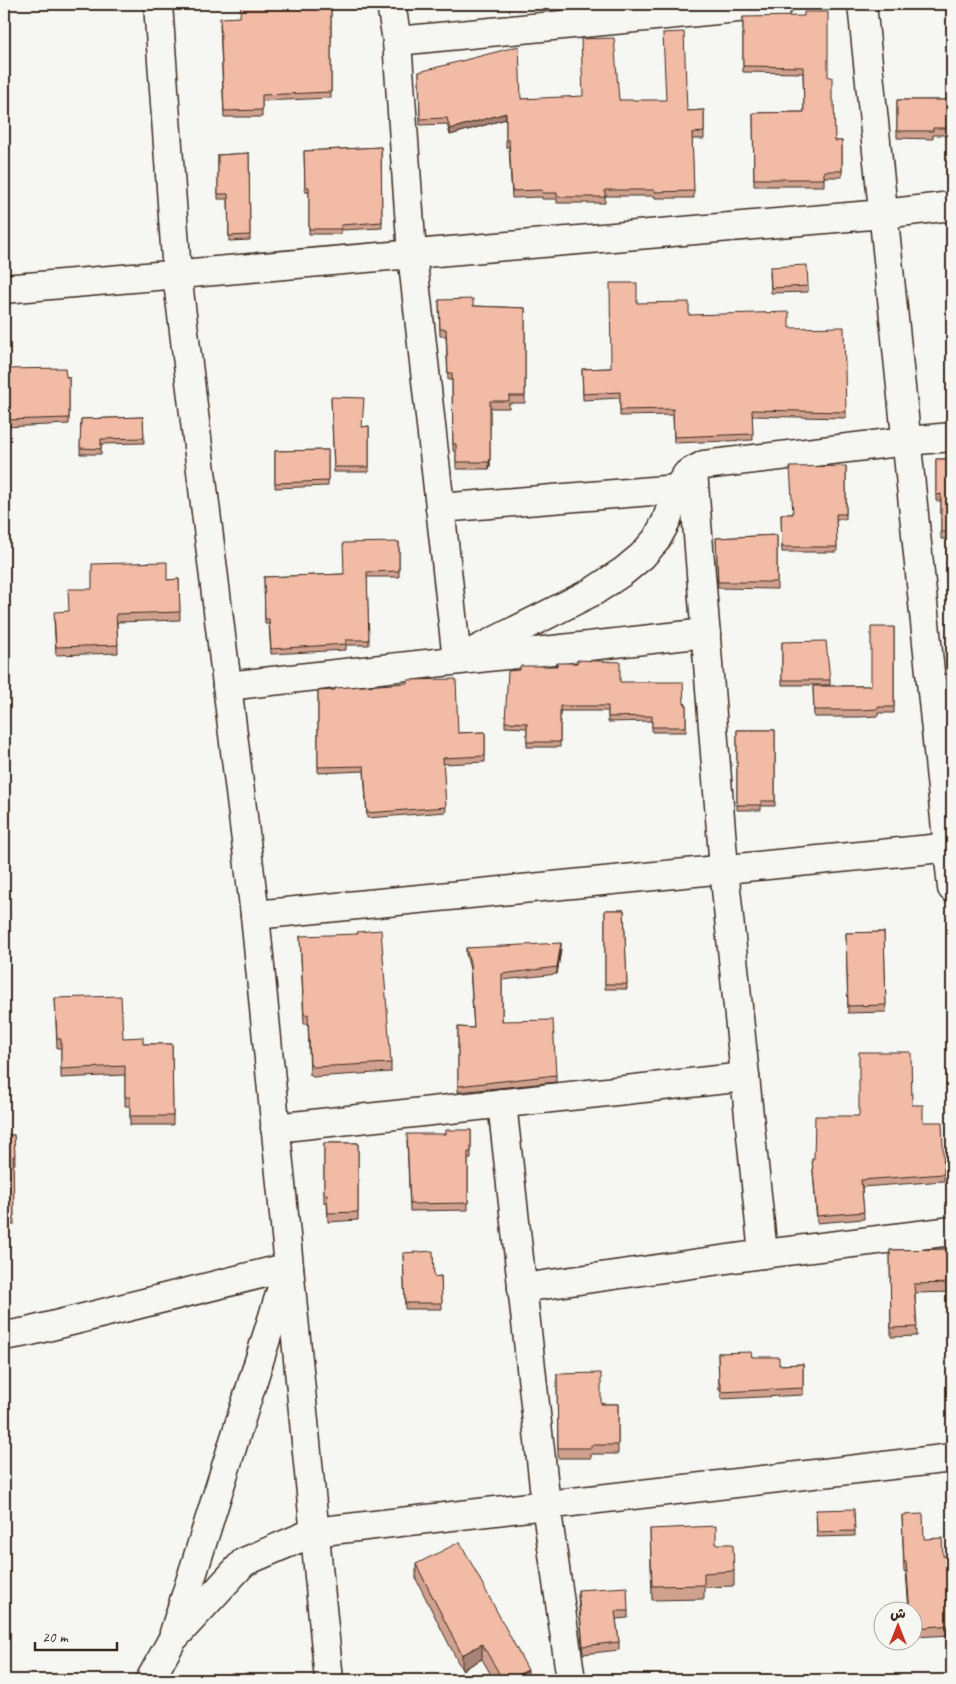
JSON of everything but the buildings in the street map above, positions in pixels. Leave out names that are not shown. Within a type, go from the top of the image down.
[{"type":"street","points":[[158,4],[177,274],[255,915],[329,1680]]},
{"type":"street","points":[[390,4],[397,41],[412,254],[457,660]]},
{"type":"street","points":[[397,41],[779,4]]},
{"type":"street","points":[[862,4],[950,847],[952,888]]},
{"type":"street","points":[[4,289],[883,214],[952,206]]},
{"type":"street","points":[[457,660],[594,591],[624,572],[656,540],[685,480],[704,464],[907,441],[952,438]]},
{"type":"street","points":[[440,508],[685,480]]},
{"type":"street","points":[[685,480],[706,633],[724,869],[763,1254]]},
{"type":"street","points":[[227,686],[706,633]]},
{"type":"street","points":[[255,915],[950,847]]},
{"type":"street","points":[[276,1128],[745,1077]]},
{"type":"street","points":[[502,1103],[546,1505],[571,1680]]},
{"type":"street","points":[[522,1288],[763,1254],[952,1231]]},
{"type":"street","points":[[4,1336],[28,1332],[289,1267]]},
{"type":"street","points":[[150,1680],[172,1640],[289,1267]]},
{"type":"street","points":[[172,1640],[244,1562],[314,1532],[952,1458]]}]
